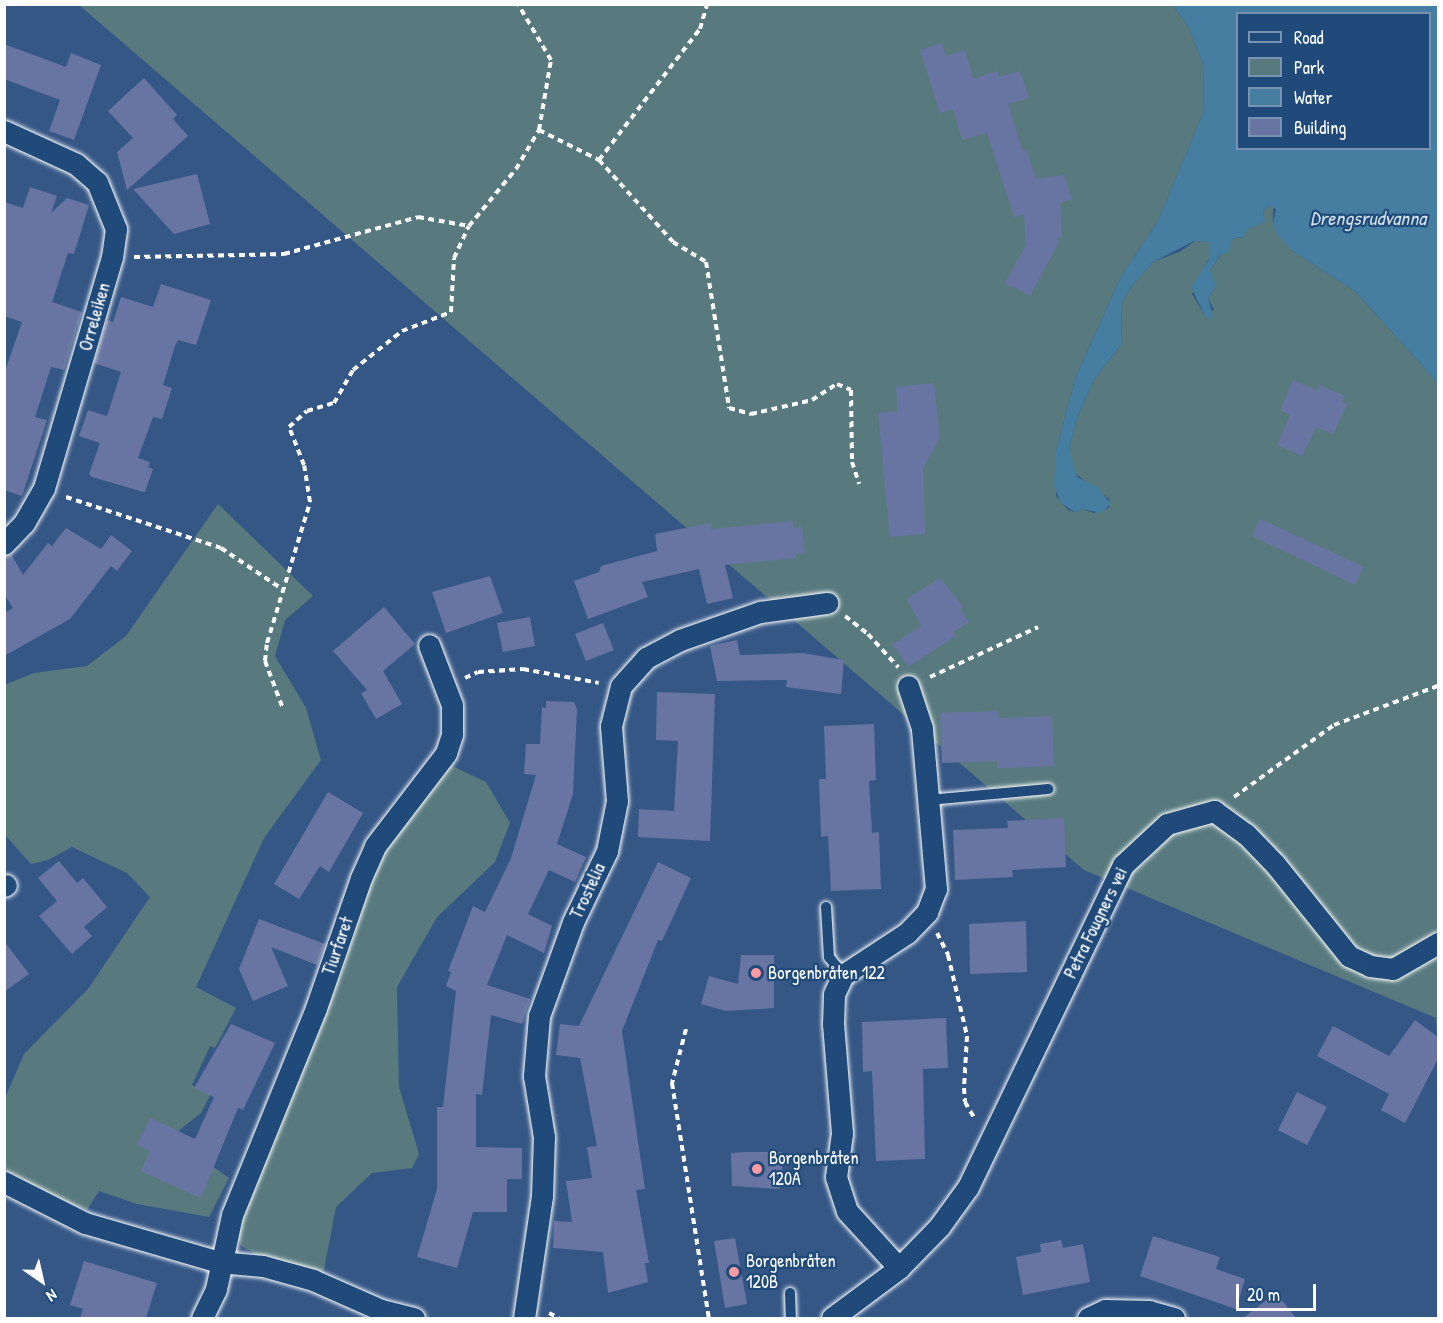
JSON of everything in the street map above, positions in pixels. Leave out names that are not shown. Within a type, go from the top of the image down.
[{"type":"street","name":"Orreleiken","points":[[4,131],[76,164],[97,182],[116,229],[112,257],[44,488],[24,523],[4,544]]},
{"type":"street","name":"Trostelia","points":[[524,1318],[542,1196],[544,1137],[534,1076],[539,1016],[573,922],[607,851],[617,801],[611,726],[621,687],[646,658],[680,640],[760,612],[827,603]]},
{"type":"street","name":"Tiurfaret","points":[[202,1318],[216,1289],[219,1262],[240,1193],[316,1008],[366,868],[381,838],[446,753],[452,725],[452,705],[429,645]]},
{"type":"street","points":[[899,1268],[867,1238],[847,1211],[836,1177],[842,1133],[834,994],[843,975],[908,933],[927,912],[936,889],[922,728],[908,687]]},
{"type":"street","points":[[1214,811],[1246,834],[1275,864],[1349,956],[1370,966],[1394,969],[1438,943]]},
{"type":"street","name":"Petra Fougners vei","points":[[832,1318],[899,1268],[939,1227],[968,1187],[1123,865],[1167,824],[1214,811]]},
{"type":"street","points":[[4,1182],[85,1223],[219,1262],[263,1266],[314,1280],[381,1310],[414,1318]]},
{"type":"street","points":[[1088,1318],[1105,1310],[1149,1311],[1174,1318]]},
{"type":"lane","points":[[928,800],[1049,789]]},
{"type":"lane","points":[[826,907],[829,957],[843,975]]},
{"type":"lane","points":[[790,1293],[792,1318]]},
{"type":"path","points":[[282,706],[265,661],[282,589],[301,541],[310,502],[304,465],[289,427],[307,411],[334,403],[353,370],[402,331],[451,312],[454,258],[469,226],[516,169],[539,130],[551,60],[518,4]]},
{"type":"path","points":[[599,160],[700,29],[707,4]]},
{"type":"path","points":[[539,130],[599,160],[673,242],[706,262],[729,408],[751,414],[802,403],[837,384],[851,390],[852,462],[859,484]]},
{"type":"path","points":[[112,257],[284,254],[418,217],[469,226]]},
{"type":"path","points":[[44,488],[221,548],[282,589]]},
{"type":"path","points":[[827,603],[868,634],[895,661],[908,687],[1038,627]]},
{"type":"path","points":[[446,687],[478,672],[523,669],[621,687]]},
{"type":"path","points":[[1214,811],[1334,725],[1438,686]]},
{"type":"path","points":[[927,912],[948,955],[967,1036],[965,1102],[979,1125],[994,1134]]},
{"type":"path","points":[[686,1029],[672,1083],[709,1318]]},
{"type":"path","points":[[544,1311],[559,1318]]},
{"type":"green space","points":[[79,5],[1173,5],[1189,28],[1203,65],[1204,111],[1158,221],[1122,275],[1076,376],[1056,451],[1056,496],[1068,510],[1075,512],[1082,509],[1094,513],[1109,508],[1109,499],[1073,472],[1069,449],[1078,415],[1095,378],[1121,345],[1122,301],[1135,282],[1153,262],[1181,251],[1195,241],[1209,242],[1212,252],[1192,294],[1204,314],[1214,310],[1208,298],[1213,291],[1210,271],[1231,239],[1243,237],[1247,229],[1264,222],[1263,212],[1273,204],[1273,224],[1293,251],[1355,291],[1438,383],[1438,1055],[1436,1018],[1084,870]]},
{"type":"green space","points":[[218,504],[313,596],[285,620],[275,656],[306,708],[321,760],[264,838],[196,987],[236,1008],[215,1048],[210,1046],[192,1085],[211,1094],[201,1113],[171,1137],[229,1178],[209,1217],[137,1204],[99,1191],[87,1210],[57,1199],[5,1169],[5,1098],[24,1054],[88,989],[150,897],[127,873],[72,847],[48,860],[31,864],[5,835],[4,685],[34,673],[87,666],[126,636]]},
{"type":"green space","points":[[448,764],[486,782],[510,823],[495,862],[437,917],[397,987],[399,1087],[419,1154],[412,1168],[372,1173],[336,1207],[323,1275],[260,1256],[241,1246],[235,1229],[377,859]]},
{"type":"water","name":"Drengsrudvanna","points":[[1173,5],[1438,5],[1438,383],[1355,291],[1293,251],[1278,236],[1273,224],[1276,209],[1268,206],[1263,212],[1265,222],[1248,229],[1243,237],[1231,239],[1230,251],[1220,255],[1210,271],[1216,286],[1208,298],[1213,317],[1206,318],[1191,287],[1209,260],[1209,242],[1194,241],[1153,262],[1122,301],[1121,345],[1095,378],[1078,415],[1069,449],[1077,477],[1097,487],[1111,504],[1101,513],[1082,509],[1075,512],[1061,503],[1054,486],[1056,451],[1076,376],[1122,275],[1158,221],[1204,111],[1203,65],[1189,28]]},
{"type":"building","points":[[942,43],[946,56],[965,50],[973,79],[998,71],[999,77],[1020,71],[1029,98],[1008,104],[1022,150],[1026,149],[1036,179],[1064,175],[1072,199],[1060,203],[1062,237],[1057,237],[1058,244],[1030,296],[1005,283],[1026,245],[1024,214],[1014,217],[987,133],[962,140],[953,109],[940,113],[920,50]]},
{"type":"building","points":[[4,44],[66,67],[71,53],[101,65],[74,140],[49,131],[60,100],[4,79]]},
{"type":"building","points":[[144,78],[177,115],[173,119],[188,136],[127,190],[117,152],[133,138],[108,111]]},
{"type":"building","points":[[197,174],[210,224],[174,234],[133,189]]},
{"type":"building","points":[[30,187],[57,196],[51,213],[67,198],[89,205],[74,254],[68,253],[52,302],[82,312],[64,370],[51,367],[35,417],[47,420],[22,496],[4,490],[4,374],[22,322],[4,316],[4,202],[23,208]]},
{"type":"building","points":[[161,284],[211,300],[196,345],[178,340],[175,346],[163,385],[172,388],[162,419],[153,417],[138,458],[150,462],[148,467],[153,469],[145,492],[92,477],[89,474],[100,443],[79,436],[88,410],[107,416],[121,372],[94,363],[107,320],[113,322],[121,297],[153,307]]},
{"type":"building","points":[[1293,380],[1317,391],[1319,385],[1345,396],[1342,402],[1347,404],[1333,434],[1316,427],[1302,456],[1277,445],[1290,415],[1280,410]]},
{"type":"building","points":[[934,383],[940,438],[923,468],[925,534],[890,537],[878,413],[898,411],[896,387]]},
{"type":"building","points":[[1260,519],[1364,567],[1355,585],[1252,536]]},
{"type":"building","points":[[793,521],[794,528],[802,527],[805,553],[796,554],[796,558],[725,565],[733,598],[707,604],[699,569],[642,582],[648,597],[588,619],[574,581],[599,572],[601,566],[657,551],[655,534],[710,523],[711,529]]},
{"type":"building","points":[[66,528],[101,549],[111,535],[132,551],[117,571],[111,566],[70,619],[4,656],[4,613],[13,608],[4,594],[4,556],[11,554],[23,575],[48,543],[52,546]]},
{"type":"building","points":[[490,576],[503,613],[446,633],[432,592]]},
{"type":"building","points":[[940,578],[963,607],[960,609],[969,622],[953,632],[956,636],[908,667],[893,644],[921,626],[907,599]]},
{"type":"building","points":[[384,607],[415,644],[383,671],[402,704],[376,719],[361,693],[367,690],[333,651]]},
{"type":"building","points":[[530,617],[535,646],[503,652],[497,623]]},
{"type":"building","points":[[603,623],[614,650],[586,661],[575,634]]},
{"type":"building","points":[[737,640],[740,655],[803,653],[844,660],[841,694],[786,687],[787,680],[717,681],[710,646]]},
{"type":"building","points":[[657,692],[715,694],[710,841],[638,837],[639,809],[674,811],[678,741],[656,740]]},
{"type":"building","points":[[546,701],[574,702],[577,709],[573,794],[557,844],[586,857],[575,882],[549,870],[528,914],[552,926],[544,953],[507,935],[487,985],[530,999],[522,1024],[491,1015],[482,1095],[476,1094],[476,1147],[522,1148],[522,1179],[507,1179],[507,1212],[473,1212],[457,1268],[417,1257],[437,1189],[437,1107],[443,1107],[456,991],[446,986],[451,972],[448,971],[473,906],[485,912],[511,858],[536,775],[524,774],[526,744],[540,744],[542,707],[546,708]]},
{"type":"building","points":[[998,711],[998,718],[1052,716],[1054,766],[997,768],[997,761],[942,763],[940,713]]},
{"type":"building","points":[[874,724],[876,780],[869,781],[872,833],[879,832],[881,889],[831,891],[828,836],[821,837],[819,779],[826,779],[824,726]]},
{"type":"building","points":[[328,792],[363,813],[329,872],[320,866],[299,899],[274,884]]},
{"type":"building","points":[[1064,818],[1066,867],[1012,870],[1013,877],[955,880],[953,830],[1008,828],[1007,821]]},
{"type":"building","points":[[59,861],[77,883],[83,878],[107,907],[84,927],[92,936],[72,954],[39,916],[57,901],[38,878]]},
{"type":"building","points":[[658,862],[691,878],[662,941],[658,940],[622,1031],[645,1189],[636,1190],[649,1263],[645,1263],[648,1282],[608,1293],[603,1252],[553,1248],[554,1221],[572,1222],[566,1181],[592,1178],[587,1147],[597,1146],[580,1058],[556,1055],[560,1024],[579,1026]]},
{"type":"building","points":[[259,919],[325,944],[317,965],[271,947],[288,986],[253,1001],[239,969]]},
{"type":"building","points":[[1026,921],[1027,972],[970,974],[969,924]]},
{"type":"building","points":[[4,941],[29,974],[4,992]]},
{"type":"building","points":[[741,955],[774,955],[774,1008],[726,1011],[701,1004],[709,976],[738,984]]},
{"type":"building","points":[[946,1018],[948,1068],[923,1069],[925,1159],[876,1161],[872,1071],[863,1072],[862,1022]]},
{"type":"building","points":[[1415,1020],[1438,1037],[1438,1059],[1405,1123],[1381,1110],[1389,1094],[1317,1056],[1333,1026],[1389,1056]]},
{"type":"building","points":[[231,1024],[275,1043],[243,1110],[238,1108],[201,1198],[141,1171],[150,1151],[137,1145],[150,1118],[195,1139],[214,1097],[194,1088]]},
{"type":"building","points":[[1297,1092],[1327,1107],[1307,1145],[1278,1130]]},
{"type":"building","name":"Borgenbråten 120A","points":[[782,1152],[782,1186],[779,1189],[732,1186],[731,1153]]},
{"type":"building","points":[[1153,1236],[1220,1257],[1216,1269],[1245,1279],[1236,1309],[1140,1276]]},
{"type":"building","name":"Borgenbråten 120B","points":[[735,1238],[747,1304],[725,1308],[714,1241]]},
{"type":"building","points":[[1061,1240],[1063,1248],[1083,1244],[1090,1282],[1023,1295],[1016,1257],[1041,1252],[1040,1244]]},
{"type":"building","points":[[84,1261],[157,1283],[146,1318],[80,1318],[83,1309],[70,1305]]},
{"type":"building","points":[[1276,1293],[1296,1318],[1243,1318]]},
{"type":"place","name":"Borgenbråten 122","points":[[756,973]]},
{"type":"place","name":"Borgenbråten 120A","points":[[757,1169]]},
{"type":"place","name":"Borgenbråten 120B","points":[[734,1272]]}]
